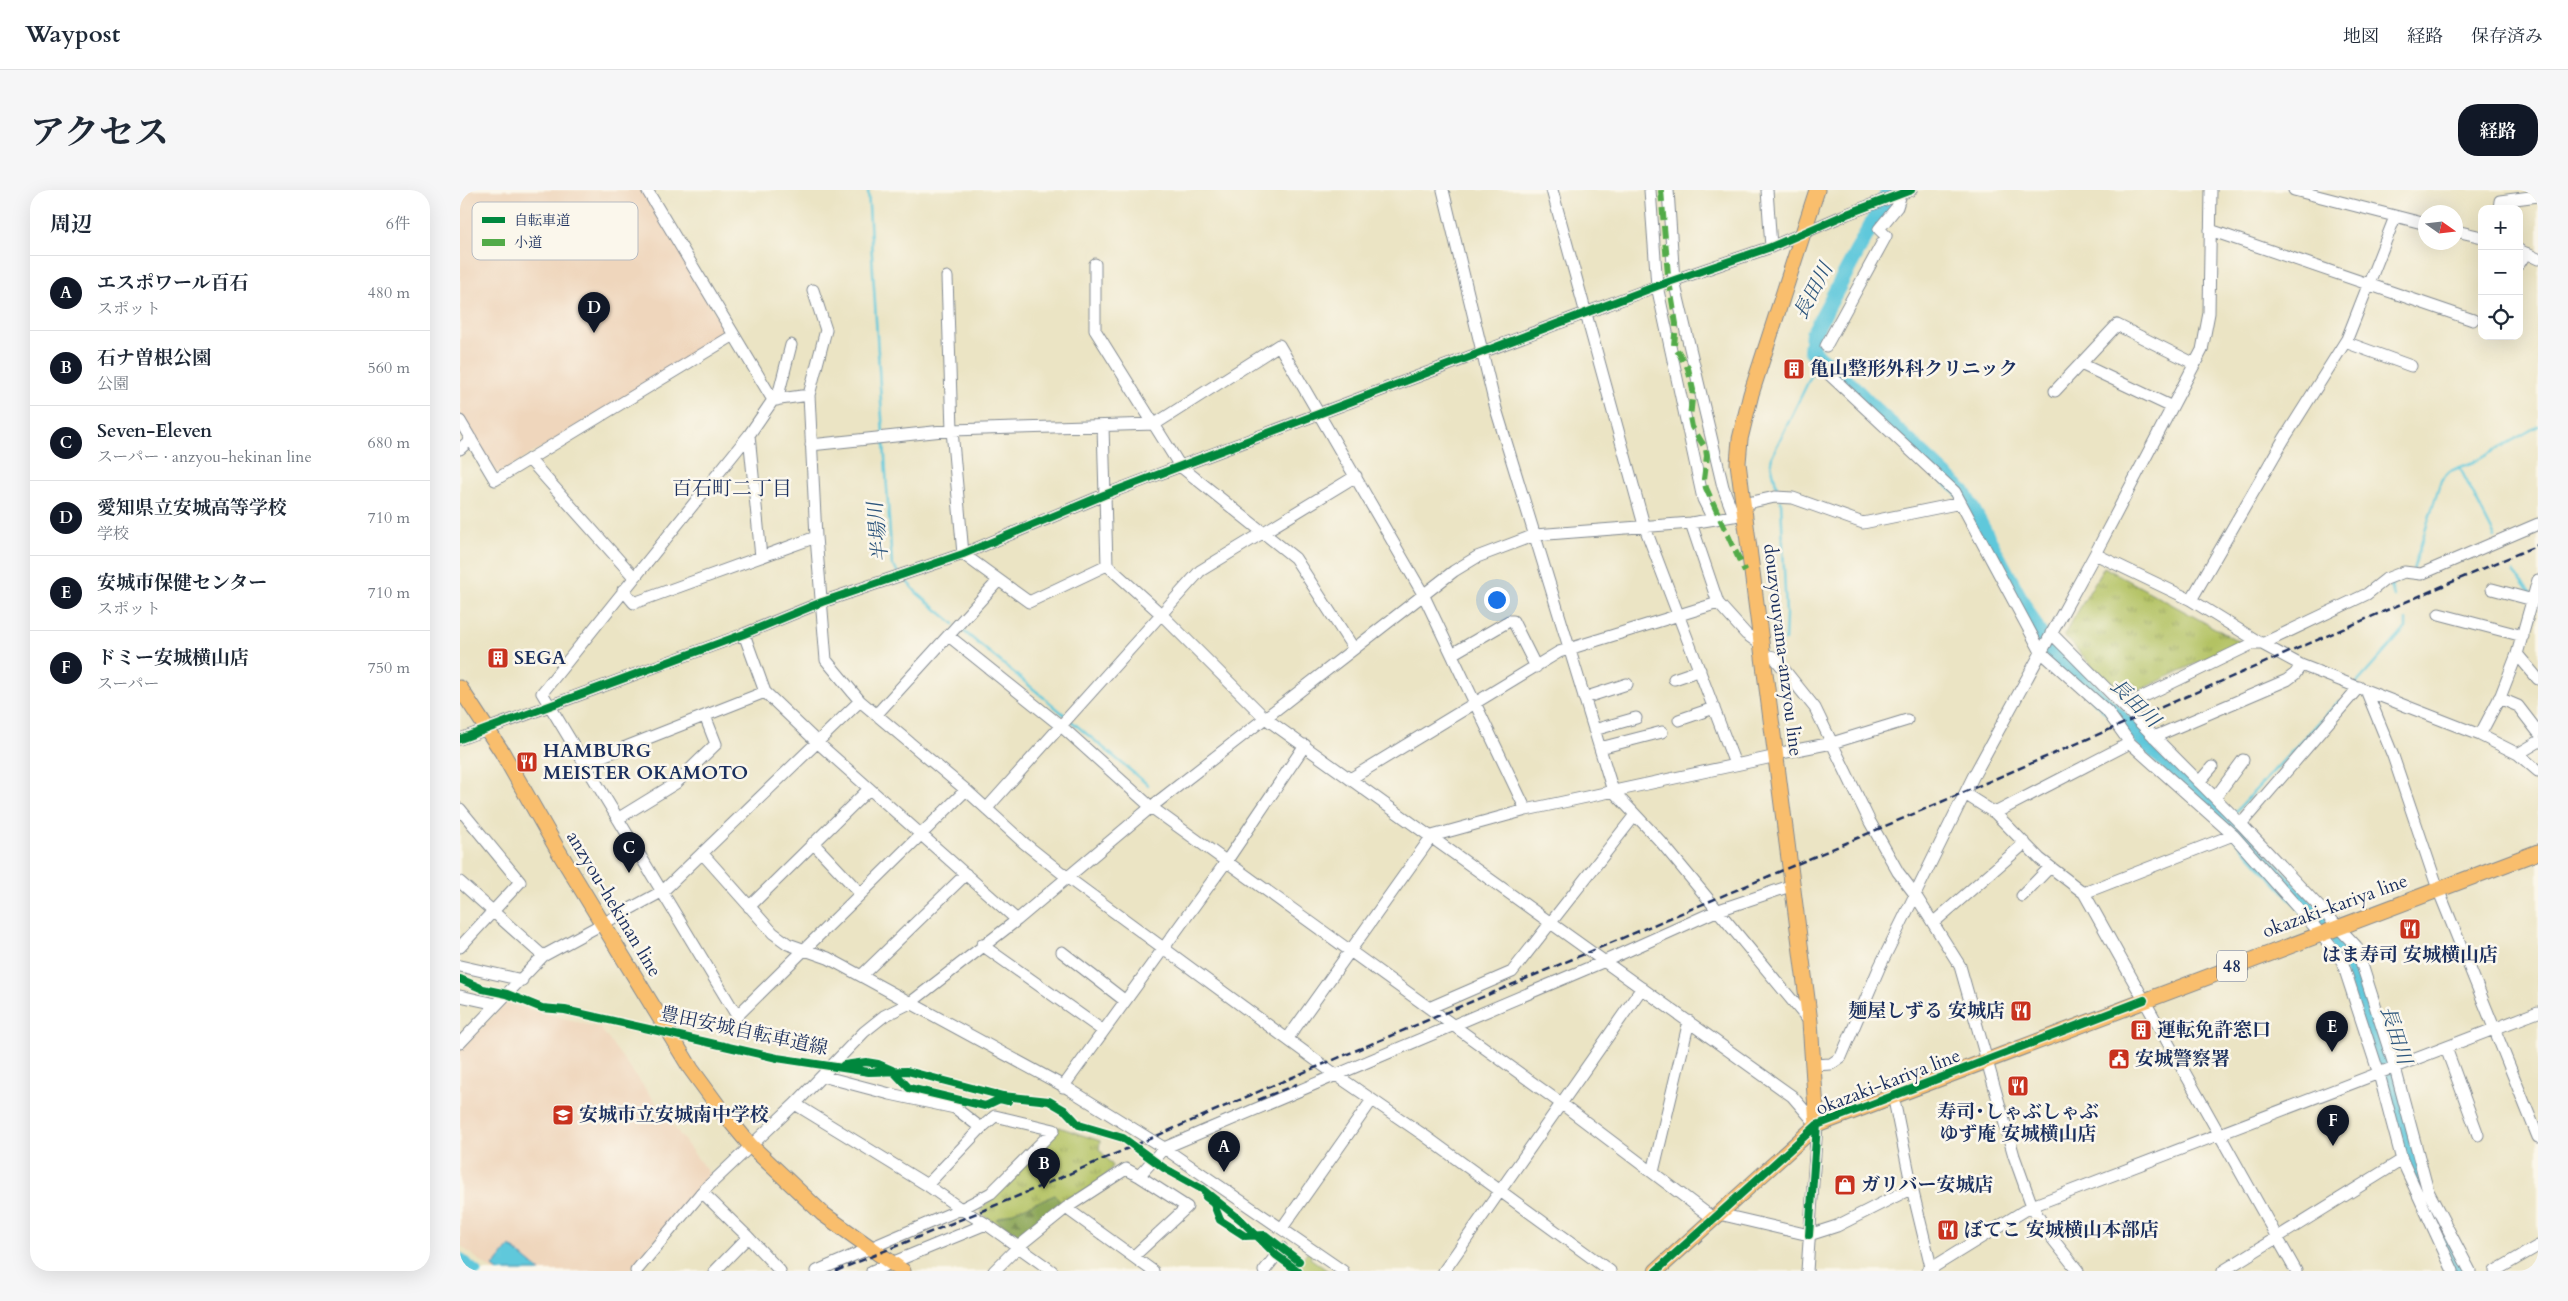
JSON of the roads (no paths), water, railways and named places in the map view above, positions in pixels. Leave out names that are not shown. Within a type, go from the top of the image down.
[{"type":"main road","name":"douzyouyama-anzyou line","points":[[1817,190],[1751,394],[1740,439],[1738,462],[1741,511],[1764,650],[1810,1022],[1817,1125]]},
{"type":"main road","name":"anzyou-hekinan line","points":[[460,688],[485,730],[502,752],[602,923],[691,1069],[751,1146],[823,1214],[896,1267]]},
{"type":"main road","name":"okazaki-kariya line","points":[[1656,1271],[1817,1125],[2538,852]]},
{"type":"street","points":[[647,190],[775,400]]},
{"type":"street","points":[[1443,190],[1482,354],[1613,791],[1707,897],[1716,911],[1810,1022]]},
{"type":"street","points":[[1552,190],[1644,525],[1735,764]]},
{"type":"street","points":[[1650,190],[1657,286],[1703,499],[1713,519]]},
{"type":"street","points":[[1668,190],[1674,280],[1722,487],[1741,511]]},
{"type":"street","points":[[1767,190],[1771,247]]},
{"type":"street","points":[[1814,1065],[1831,1064],[1841,1057],[1880,966],[1965,794],[2095,554],[2202,350],[2209,313],[2211,190]]},
{"type":"street","points":[[2301,191],[2418,222]]},
{"type":"street","points":[[460,739],[744,634],[822,602],[963,554],[1104,495],[1482,354],[1657,286],[1771,247],[1847,214],[1906,192]]},
{"type":"street","points":[[1826,346],[1886,236],[1879,230],[1906,192]]},
{"type":"street","points":[[2500,200],[2538,196]]},
{"type":"street","points":[[2191,600],[2284,439],[2345,342],[2395,217]]},
{"type":"street","points":[[2210,230],[2477,322]]},
{"type":"street","points":[[2463,233],[2478,236]]},
{"type":"street","points":[[2523,252],[2538,259]]},
{"type":"street","points":[[1095,264],[1095,330],[1180,466],[1295,558],[1354,648]]},
{"type":"street","points":[[947,277],[952,430],[963,554],[1029,602],[1107,565]]},
{"type":"street","points":[[813,290],[826,330],[809,395],[816,537],[826,660],[860,701],[987,808],[1024,843],[1068,878],[1336,1075],[1501,1191],[1610,1271]]},
{"type":"street","points":[[2055,391],[2117,325],[2194,364]]},
{"type":"street","points":[[460,421],[495,480],[734,334]]},
{"type":"street","points":[[2345,342],[2411,366]]},
{"type":"street","points":[[791,345],[775,400],[542,693],[738,1016],[966,790]]},
{"type":"street","points":[[811,445],[952,430],[1155,424],[1279,345],[1423,594],[1526,810]]},
{"type":"street","points":[[1818,364],[1956,492],[2042,650],[2107,711],[2130,743],[2232,835],[2320,933],[2342,961],[2387,1071],[2428,1191],[2470,1271]]},
{"type":"street","points":[[2081,364],[2172,407]]},
{"type":"street","points":[[775,400],[809,395]]},
{"type":"street","points":[[1103,426],[1107,565],[1161,614],[1265,718],[1792,1096],[1817,1125],[1807,1271]]},
{"type":"street","points":[[749,435],[761,557]]},
{"type":"street","points":[[460,449],[471,439]]},
{"type":"street","points":[[529,459],[634,577]]},
{"type":"street","points":[[987,808],[1200,571],[1356,476]]},
{"type":"street","points":[[636,1271],[702,1192],[795,1104],[864,1032],[884,1016],[910,1002],[1017,920],[1151,807],[1423,594],[1477,557],[1535,535],[1644,525],[1691,523],[1741,511],[1780,497],[1793,498],[1863,523],[1961,504]]},
{"type":"street","points":[[1691,523],[1718,603],[1746,634],[1774,657],[1815,708],[1870,822],[1898,872],[1960,966],[2014,1156],[2032,1206],[2048,1233],[2078,1271]]},
{"type":"street","points":[[2124,706],[2252,644],[2262,644],[2367,594],[2386,579],[2404,572],[2421,574],[2538,524]]},
{"type":"street","points":[[623,590],[634,604],[816,537]]},
{"type":"street","points":[[2095,554],[2191,600],[2262,644],[2301,664],[2480,735],[2518,754],[2538,771]]},
{"type":"street","points":[[2480,735],[2499,698],[2517,654],[2538,580]]},
{"type":"street","points":[[876,715],[950,636],[998,581]]},
{"type":"street","points":[[2492,589],[2533,600]]},
{"type":"street","points":[[1350,779],[1569,648],[1718,603]]},
{"type":"street","points":[[2439,614],[2523,636]]},
{"type":"street","points":[[1452,654],[1509,621],[1513,621],[1536,667]]},
{"type":"street","points":[[744,634],[765,692],[817,742],[1017,920]]},
{"type":"street","points":[[2050,635],[2124,706],[2241,824],[2356,946],[2387,1071],[2402,1160],[2453,1271]]},
{"type":"street","points":[[950,636],[1061,726],[1151,807],[1717,1217],[1809,1235],[1837,1226],[1912,1188]]},
{"type":"street","points":[[2517,654],[2538,679]]},
{"type":"street","points":[[2154,737],[2287,680],[2295,674],[2301,664]]},
{"type":"street","points":[[1674,679],[1700,670]]},
{"type":"street","points":[[1584,698],[1627,684]]},
{"type":"street","points":[[2241,824],[2363,689]]},
{"type":"street","points":[[2363,689],[2393,756],[2438,889],[2496,1028],[2538,1137]]},
{"type":"street","points":[[585,763],[765,692]]},
{"type":"street","points":[[2499,698],[2518,706],[2538,732]]},
{"type":"street","points":[[460,1043],[543,956],[663,891],[860,701]]},
{"type":"street","points":[[1679,720],[1714,708]]},
{"type":"street","points":[[619,818],[676,783],[716,744],[706,716]]},
{"type":"street","points":[[1594,730],[1636,718]]},
{"type":"street","points":[[1288,1038],[1432,836],[1526,810],[1832,743],[1907,720]]},
{"type":"street","points":[[1600,748],[1662,732]]},
{"type":"street","points":[[2518,754],[2538,742]]},
{"type":"street","points":[[1995,813],[2130,743]]},
{"type":"street","points":[[1063,1087],[1102,1030],[1226,862],[1305,745]]},
{"type":"street","points":[[2215,798],[2243,760]]},
{"type":"street","points":[[2199,782],[2212,767]]},
{"type":"street","points":[[749,907],[869,788]]},
{"type":"street","points":[[1965,794],[1995,813],[2050,867],[2084,893],[2296,1271]]},
{"type":"street","points":[[460,809],[520,882],[460,947]]},
{"type":"street","points":[[1429,1008],[1512,972],[1635,814]]},
{"type":"street","points":[[2084,893],[2232,835]]},
{"type":"street","points":[[813,843],[860,893]]},
{"type":"street","points":[[1933,923],[2025,843]]},
{"type":"street","points":[[702,853],[773,933],[788,944],[804,949],[862,976],[1063,1087],[1164,1148],[1343,1271]]},
{"type":"street","points":[[2022,896],[2050,867]]},
{"type":"street","points":[[862,976],[966,874]]},
{"type":"street","points":[[460,882],[543,956]]},
{"type":"street","points":[[1139,1176],[1164,1148],[1605,961],[1716,911],[1793,885]]},
{"type":"street","points":[[982,945],[1102,1030]]},
{"type":"street","points":[[1062,952],[1124,1000]]},
{"type":"street","points":[[460,966],[522,980]]},
{"type":"street","points":[[1444,1271],[1642,988]]},
{"type":"street","points":[[460,996],[496,1004]]},
{"type":"street","points":[[1893,1095],[1930,1270],[2032,1206],[2219,1136],[2538,1012]]},
{"type":"street","points":[[1653,1172],[1689,1021]]},
{"type":"street","points":[[2446,1048],[2478,1134]]},
{"type":"street","points":[[822,1076],[890,1094],[955,1108],[980,1128]]},
{"type":"street","points":[[1282,1228],[1372,1100]]},
{"type":"street","points":[[795,1104],[927,1185],[1019,1246],[1052,1271]]},
{"type":"street","points":[[818,1271],[991,1193],[1054,1130],[995,1116],[980,1128],[927,1185]]},
{"type":"street","points":[[2223,1271],[2402,1160]]},
{"type":"street","points":[[994,1271],[1019,1246],[1066,1208],[1126,1169],[1187,1208],[1134,1256]]},
{"type":"street","points":[[702,1192],[780,1271]]},
{"type":"street","points":[[1066,1208],[1153,1271]]},
{"type":"street","points":[[872,1271],[896,1267],[986,1224]]},
{"type":"street","points":[[715,1271],[748,1237]]},
{"type":"street","points":[[2495,1271],[2538,1246]]},
{"type":"street","points":[[1264,1271],[1282,1248]]},
{"type":"water","points":[[510,1246],[540,1271],[498,1271],[493,1267]]},
{"type":"waterway","name":"半場川","points":[[868,190],[883,434]]},
{"type":"waterway","name":"長田川","points":[[1890,190],[1813,334],[1811,350],[1843,377],[1873,408],[1963,492],[2037,630],[2052,652],[2227,821],[2339,942],[2350,962],[2383,1060],[2423,1198]]},
{"type":"waterway","points":[[1778,493],[1771,463],[1772,456],[1812,374],[1811,350]]},
{"type":"waterway","points":[[2413,570],[2441,480],[2450,471],[2476,461],[2538,426]]},
{"type":"waterway","name":"半場川","points":[[884,442],[892,565],[899,573]]},
{"type":"waterway","points":[[2460,468],[2495,537]]},
{"type":"waterway","points":[[1781,501],[1786,614],[1785,640]]},
{"type":"waterway","points":[[2513,572],[2531,593]]},
{"type":"waterway","name":"半場川","points":[[903,577],[917,593],[954,624]]},
{"type":"waterway","points":[[2394,597],[2391,585],[2400,579]]},
{"type":"waterway","points":[[2357,683],[2406,628],[2406,620]]},
{"type":"waterway","name":"半場川","points":[[961,629],[1066,716]]},
{"type":"waterway","points":[[2235,812],[2339,701]]},
{"type":"waterway","name":"半場川","points":[[1070,720],[1148,785]]},
{"type":"waterway","name":"長田川","points":[[2440,1231],[2460,1271]]},
{"type":"waterway","points":[[460,1257],[477,1271]]},
{"type":"railway","points":[[836,1271],[1018,1196],[1274,1085],[1767,877],[2538,545]]},
{"type":"railway","points":[[1258,1100],[1297,1084]]},
{"type":"place","name":"愛知県立安城高等学校","points":[[594,333]]},
{"type":"place","name":"亀山整形外科クリニック","points":[[1794,369]]},
{"type":"place","name":"SEGA","points":[[498,658]]},
{"type":"place","name":"HAMBURG MEISTER OKAMOTO","points":[[527,762]]},
{"type":"place","name":"Seven-Eleven","points":[[629,873]]},
{"type":"place","name":"はま寿司 安城横山店","points":[[2410,929]]},
{"type":"place","name":"麺屋しずる 安城店","points":[[2021,1011]]},
{"type":"place","name":"運転免許窓口","points":[[2141,1030]]},
{"type":"place","name":"安城市保健センター","points":[[2332,1052]]},
{"type":"place","name":"安城警察署","points":[[2119,1059]]},
{"type":"place","name":"寿司･しゃぶしゃぶ ゆず庵 安城横山店","points":[[2018,1086]]},
{"type":"place","name":"安城市立安城南中学校","points":[[563,1115]]},
{"type":"place","name":"ドミー安城横山店","points":[[2333,1146]]},
{"type":"place","name":"エスポワール百石","points":[[1224,1172]]},
{"type":"place","name":"ガリバー安城店","points":[[1845,1185]]},
{"type":"place","name":"石ナ曽根公園","points":[[1044,1189]]},
{"type":"place","name":"ぼてこ 安城横山本部店","points":[[1948,1230]]},
{"type":"district","name":"百石町二丁目","points":[[732,488]]}]
